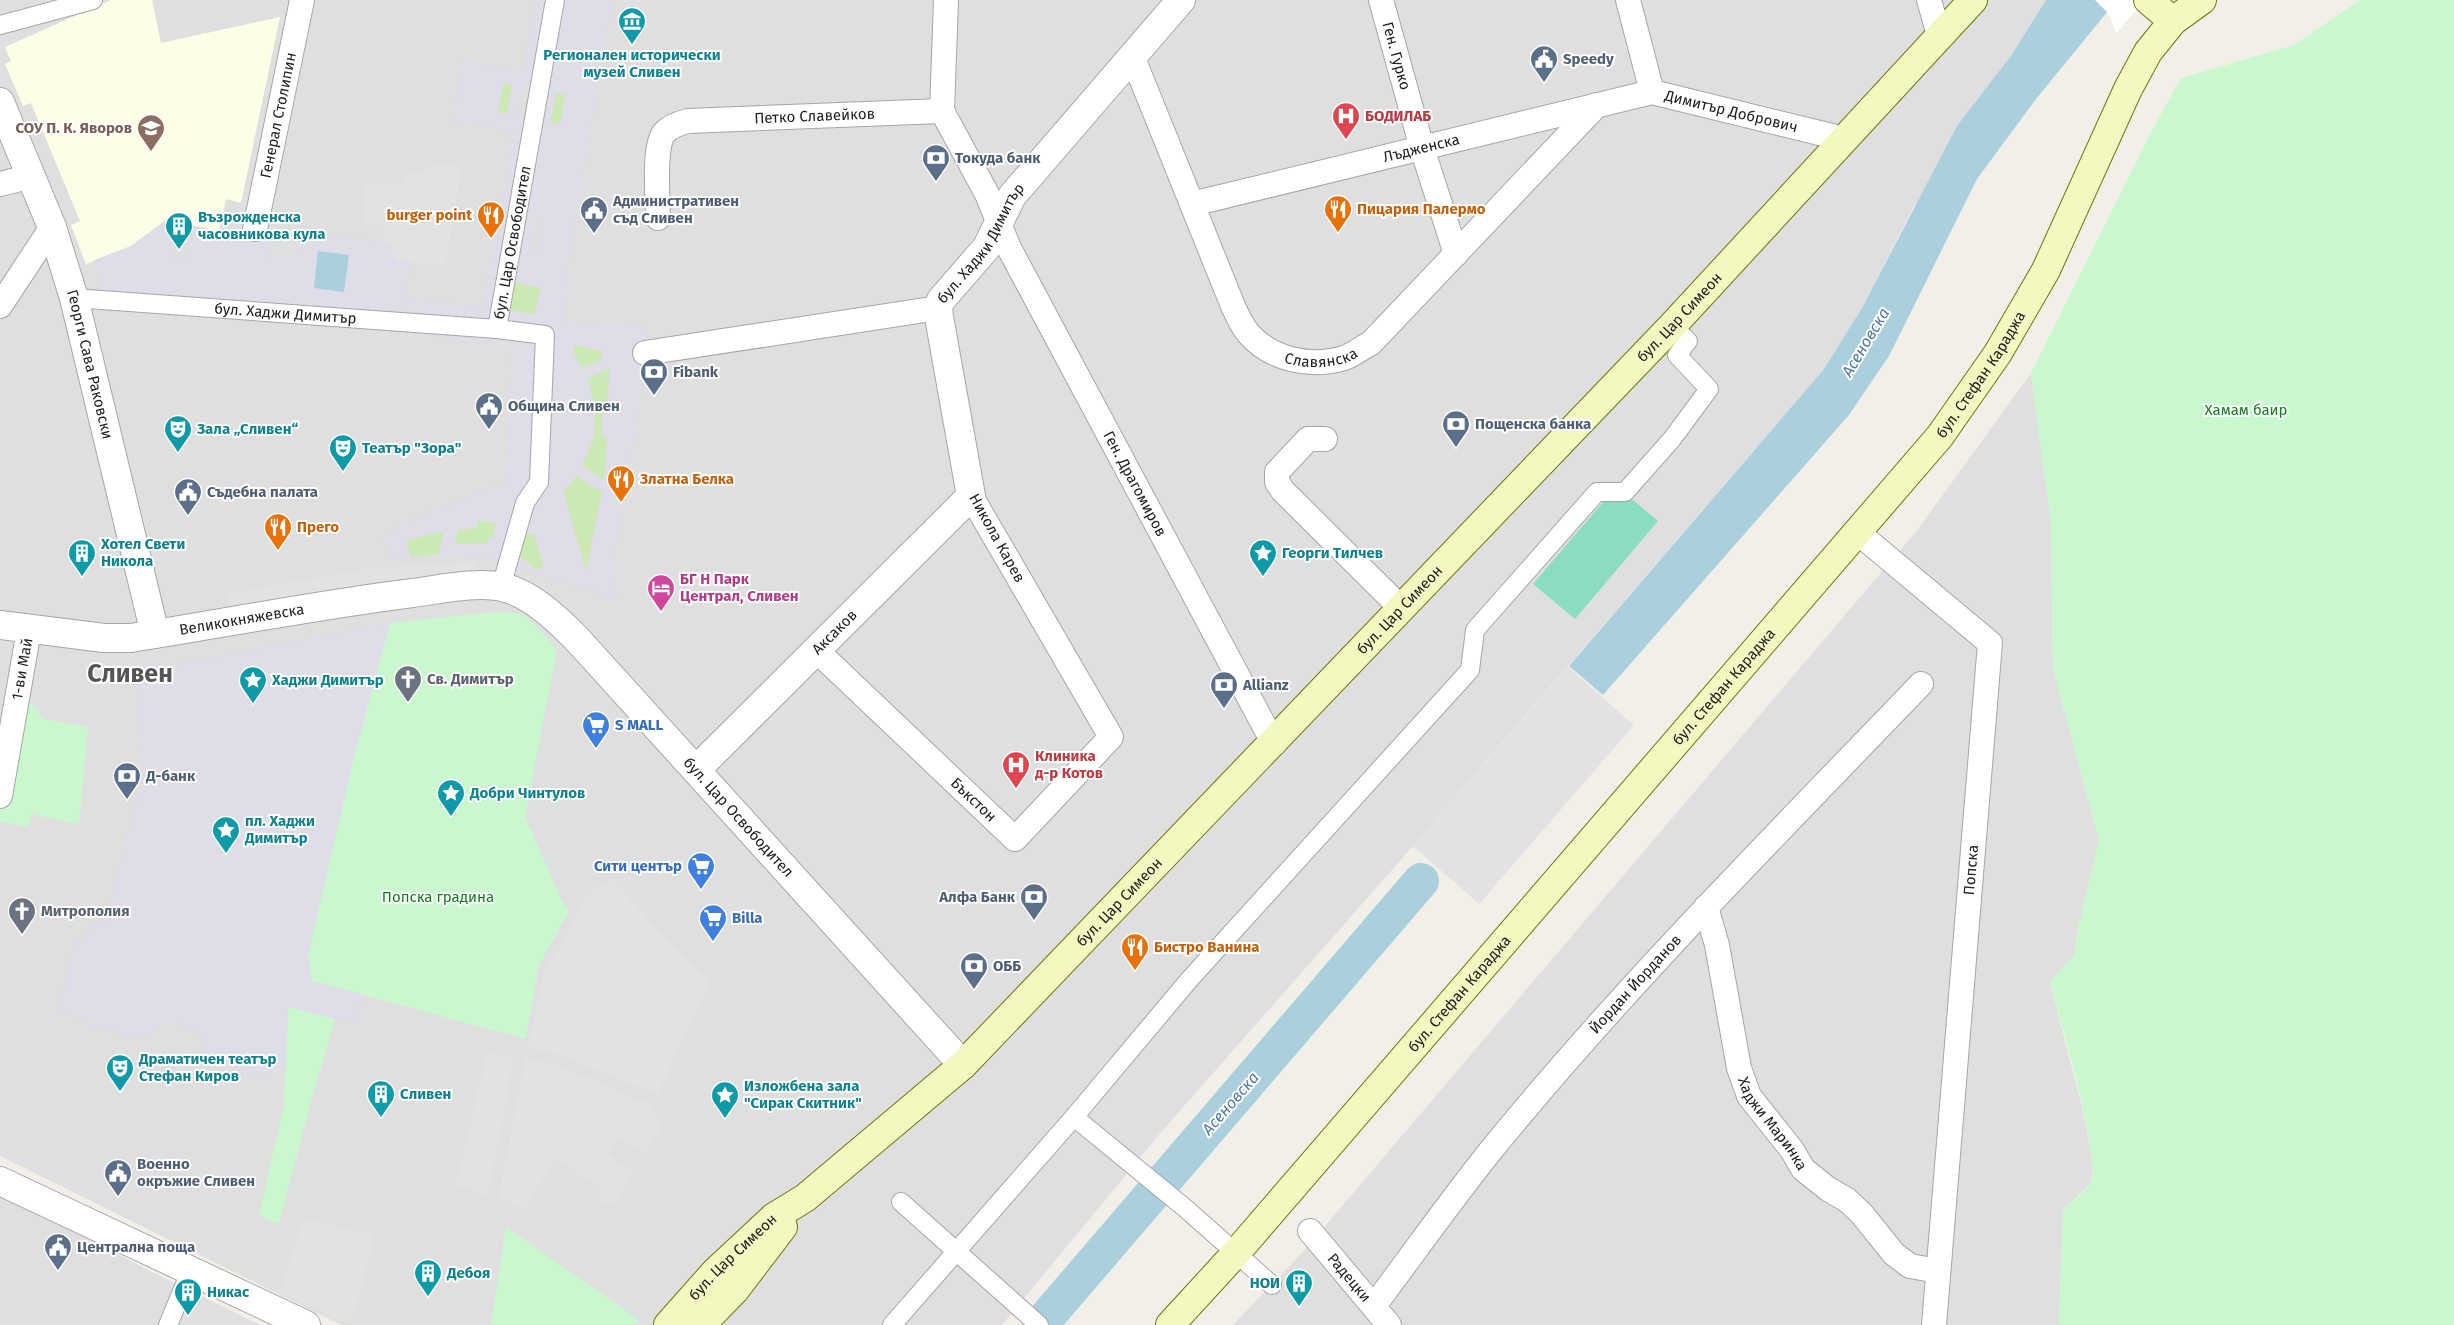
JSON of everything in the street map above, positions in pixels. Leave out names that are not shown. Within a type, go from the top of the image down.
[{"type":"main road","name":"бул. Цар Симеон","points":[[668,1325],[715,1272],[774,1217],[805,1198],[963,1066],[1274,744],[1400,607],[1672,326],[1973,0]]},
{"type":"main road","points":[[2148,0],[2173,21]]},
{"type":"main road","name":"бул. Стефан Караджа","points":[[1170,1325],[1236,1252],[1940,436],[1998,353],[2046,270],[2128,89],[2148,52],[2173,21],[2202,0]]},
{"type":"main road","name":"бул. Цар Симеон","points":[[701,1325],[735,1290],[805,1198]]},
{"type":"street","points":[[0,25],[93,0]]},
{"type":"street","name":"Генерал Столипин","points":[[255,229],[302,0]]},
{"type":"street","name":"бул. Цар Освободител","points":[[556,0],[498,329],[546,335],[538,482],[526,503],[492,586],[527,598],[559,621],[697,769],[963,1066]]},
{"type":"street","points":[[942,111],[946,0]]},
{"type":"street","name":"Ген. Гурко","points":[[1380,0],[1422,148],[1456,254]]},
{"type":"street","name":"Димитър Добрович","points":[[1628,0],[1652,92],[1844,139]]},
{"type":"street","points":[[1929,0],[1939,35]]},
{"type":"street","name":"бул. Хаджи Димитър","points":[[645,353],[938,308],[946,292],[987,247],[1012,196],[1133,58],[1172,4]]},
{"type":"street","name":"Славянска","points":[[1133,58],[1233,306],[1247,333],[1263,348],[1291,360],[1316,362],[1345,357],[1371,343],[1597,105]]},
{"type":"street","name":"Лъдженска","points":[[1192,204],[1652,92]]},
{"type":"street","name":"Георги Сава Раковски","points":[[0,102],[52,227],[74,298],[155,634]]},
{"type":"street","name":"Петко Славейков","points":[[658,218],[658,151],[664,133],[676,124],[688,121],[942,111]]},
{"type":"street","name":"Ген. Драгомиров","points":[[942,111],[987,194],[1009,248],[1274,744]]},
{"type":"street","points":[[0,184],[32,176]]},
{"type":"street","points":[[0,306],[52,227]]},
{"type":"street","name":"бул. Хаджи Димитър","points":[[74,298],[498,329]]},
{"type":"street","name":"Никола Карев","points":[[938,308],[971,496],[1102,720]]},
{"type":"street","points":[[892,1325],[1074,1117],[1189,980],[1470,670],[1475,630],[1597,492],[1624,492],[1693,410],[1709,389],[1677,355],[1688,341],[1672,326]]},
{"type":"street","points":[[1325,439],[1308,439],[1277,472],[1278,482],[1283,491],[1400,607]]},
{"type":"street","name":"Аксаков","points":[[697,769],[971,496]]},
{"type":"street","name":"Попска","points":[[1856,532],[1990,643],[1938,1271]]},
{"type":"street","name":"Великокняжевска","points":[[0,625],[104,638],[132,638],[392,596],[492,586]]},
{"type":"street","name":"1-ви Май","points":[[0,796],[29,630]]},
{"type":"street","name":"Бъкстон","points":[[817,650],[1015,839],[1111,737],[1102,720]]},
{"type":"street","name":"Йордан Йорданов","points":[[1374,1306],[1507,1132],[1706,908],[1921,684]]},
{"type":"street","name":"Хаджи Маринка","points":[[1706,908],[1717,945],[1739,1068],[1749,1096],[1792,1150],[1803,1169],[1828,1189],[1847,1200],[1861,1213],[1894,1254],[1910,1266],[1938,1271]]},
{"type":"street","points":[[1074,1117],[1122,1154],[1272,1285]]},
{"type":"street","points":[[0,1182],[191,1270],[279,1319],[306,1325]]},
{"type":"street","points":[[901,1202],[1039,1325]]},
{"type":"street","name":"Радецки","points":[[1310,1231],[1388,1325]]},
{"type":"street","points":[[168,1325],[191,1270]]},
{"type":"street","points":[[1934,1325],[1938,1271]]},
{"type":"shaded area","points":[[0,0],[2046,0],[1913,208],[1862,308],[1824,369],[1413,846],[1163,1130],[1002,1325],[341,1325],[0,1156]]},
{"type":"shaded area","name":"СОУ П. К. Яворов","points":[[111,0],[152,0],[161,43],[280,17],[241,203],[226,199],[219,231],[166,220],[131,246],[86,264],[71,225],[80,221],[31,103],[23,106],[5,64],[11,61],[5,47]]},
{"type":"shaded area","points":[[535,0],[593,0],[599,3],[600,0],[612,0],[569,257],[562,322],[607,325],[648,324],[642,387],[611,579],[617,600],[508,564],[462,554],[439,554],[443,531],[407,540],[410,557],[391,560],[383,539],[402,523],[506,481],[512,343],[107,308],[94,260],[131,246],[166,220],[219,231],[220,224],[273,231],[268,257],[297,257],[298,232],[313,233],[377,241],[390,245],[396,260],[410,262],[406,300],[483,305],[513,131],[452,121],[463,61],[523,72]],"holes":[[[503,83],[512,85],[507,114],[498,112]],[[523,87],[532,88],[527,118],[518,116]],[[556,93],[565,95],[560,124],[551,123]],[[535,218],[544,219],[538,249],[530,247]],[[183,239],[189,255],[174,261],[168,245]],[[514,282],[540,288],[535,315],[508,309]],[[574,345],[602,351],[603,359],[582,368],[574,354]],[[609,368],[608,410],[603,412],[601,435],[607,439],[604,481],[582,465],[594,438],[595,408],[588,379]],[[577,476],[602,492],[586,571],[563,491]],[[477,521],[496,523],[493,538],[488,538],[488,543],[455,544],[458,530],[477,528]],[[522,534],[534,534],[544,567],[536,570],[516,553]]]},
{"type":"shaded area","points":[[445,163],[462,167],[445,265],[396,261],[390,245],[383,242],[384,225],[364,225],[365,184],[403,185],[409,174]]},
{"type":"shaded area","points":[[2031,373],[2051,522],[2053,668],[2099,840],[2077,934],[2075,954],[2050,983],[2082,1107],[2093,1161],[2091,1183],[2063,1210],[2059,1325],[1233,1325],[1303,1252],[1919,528]]},
{"type":"shaded area","points":[[475,561],[476,575],[368,583],[229,607],[225,594],[366,569]]},
{"type":"shaded area","name":"пл. Хаджи Димитър","points":[[390,623],[354,757],[308,955],[312,981],[362,994],[354,1024],[288,1007],[286,1071],[245,1075],[236,1063],[204,1055],[202,1037],[182,1024],[161,1023],[147,1037],[140,1039],[88,1025],[86,1018],[59,1011],[74,941],[85,944],[91,921],[104,924],[142,780],[135,665],[173,665]]},
{"type":"shaded area","points":[[1568,667],[1634,725],[1479,904],[1413,846]]},
{"type":"shaded area","points":[[611,879],[710,984],[657,1094],[559,1055],[528,1048],[543,976],[588,894]]},
{"type":"shaded area","points":[[488,1052],[514,1058],[488,1195],[456,1185]]},
{"type":"shaded area","points":[[526,1058],[555,1064],[653,1106],[660,1129],[644,1154],[619,1138],[608,1155],[634,1172],[613,1207],[597,1198],[603,1189],[555,1159],[523,1210],[499,1195]]},
{"type":"shaded area","points":[[0,1192],[142,1267],[260,1325],[0,1325]]},
{"type":"shaded area","points":[[303,1218],[375,1235],[351,1325],[281,1292]]},
{"type":"green space","name":"Хамам баир","points":[[2360,0],[2454,0],[2454,1325],[2059,1325],[2063,1210],[2088,1187],[2092,1169],[2090,1147],[2078,1086],[2050,982],[2075,954],[2077,934],[2099,840],[2053,668],[2051,522],[2031,373],[2151,132],[2181,78],[2294,45]]},
{"type":"green space","points":[[503,83],[512,84],[507,114],[498,113]]},
{"type":"green space","points":[[556,93],[565,95],[560,124],[550,123]]},
{"type":"green space","points":[[513,282],[541,288],[535,315],[508,310]]},
{"type":"green space","points":[[574,345],[602,351],[603,359],[582,369],[574,354]]},
{"type":"green space","points":[[610,368],[608,410],[603,412],[601,434],[607,439],[605,482],[582,465],[591,444],[594,422],[593,400],[588,378]]},
{"type":"green space","points":[[577,476],[602,492],[586,572],[563,491]]},
{"type":"green space","points":[[1633,500],[1658,521],[1575,619],[1533,584],[1604,501]]},
{"type":"green space","points":[[477,521],[496,522],[492,539],[488,544],[455,544],[458,530],[477,528]]},
{"type":"green space","points":[[444,531],[439,554],[410,557],[407,540]]},
{"type":"green space","points":[[522,534],[534,534],[544,567],[536,570],[516,553]]},
{"type":"green space","name":"Попска градина","points":[[495,612],[524,614],[557,649],[525,817],[563,903],[569,911],[539,965],[526,1039],[312,981],[308,955],[354,757],[390,623]]},
{"type":"green space","points":[[19,686],[43,719],[88,727],[79,824],[31,814],[29,827],[0,821],[0,795]]},
{"type":"green space","points":[[288,1007],[335,1019],[311,1101],[279,1224],[259,1215],[284,1106]]},
{"type":"green space","points":[[506,1227],[639,1320],[633,1325],[491,1325]]},
{"type":"water","points":[[2046,0],[2117,0],[2036,99],[1977,179],[1889,356],[1849,415],[1603,695],[1569,666],[1824,369],[1862,308],[1957,126],[2010,57]]},
{"type":"water","points":[[318,251],[349,255],[344,292],[314,288]]},
{"type":"pier","points":[[2095,0],[2146,0],[2116,33],[2109,14]]},
{"type":"waterway","name":"Асеновска","points":[[1040,1325],[1421,881]]},
{"type":"place","name":"Регионален исторически музей Сливен","points":[[632,45]]},
{"type":"place","name":"Speedy","points":[[1544,83]]},
{"type":"place","name":"БОДИЛАБ","points":[[1346,140]]},
{"type":"place","name":"СОУ П. К. Яворов","points":[[151,152]]},
{"type":"place","name":"Токуда банк","points":[[936,182]]},
{"type":"place","name":"Пицария Палермо","points":[[1338,233]]},
{"type":"place","name":"Административен съд Сливен","points":[[594,234]]},
{"type":"place","name":"burger point","points":[[491,239]]},
{"type":"place","name":"Възрожденска часовникова кула","points":[[179,250]]},
{"type":"place","name":"Fibank","points":[[654,396]]},
{"type":"place","name":"Община Сливен","points":[[489,430]]},
{"type":"place","name":"Пощенска банка","points":[[1456,448]]},
{"type":"place","name":"Зала „Сливен“","points":[[178,453]]},
{"type":"place","name":"Театър \"Зора\"","points":[[343,472]]},
{"type":"place","name":"Златна Белка","points":[[621,503]]},
{"type":"place","name":"Съдебна палата","points":[[188,516]]},
{"type":"place","name":"Прего","points":[[278,551]]},
{"type":"place","name":"Хотел Свети Никола","points":[[82,577]]},
{"type":"place","name":"Георги Тилчев","points":[[1263,577]]},
{"type":"place","name":"БГ H Парк Централ, Сливен","points":[[661,612]]},
{"type":"place","name":"Св. Димитър","points":[[408,703]]},
{"type":"place","name":"Хаджи Димитър","points":[[253,704]]},
{"type":"place","name":"Allianz","points":[[1224,709]]},
{"type":"place","name":"S MALL","points":[[596,749]]},
{"type":"place","name":"Клиника д-р Котов","points":[[1016,789]]},
{"type":"place","name":"Д-банк","points":[[127,800]]},
{"type":"place","name":"Добри Чинтулов","points":[[451,817]]},
{"type":"place","name":"пл. Хаджи Димитър","points":[[226,854]]},
{"type":"place","name":"Сити център","points":[[701,890]]},
{"type":"place","name":"Алфа Банк","points":[[1034,921]]},
{"type":"place","name":"Митрополия","points":[[22,935]]},
{"type":"place","name":"Billa","points":[[713,942]]},
{"type":"place","name":"Бистро Ванина","points":[[1135,971]]},
{"type":"place","name":"ОББ","points":[[974,990]]},
{"type":"place","name":"Драматичен театър Стефан Киров","points":[[120,1092]]},
{"type":"place","name":"Сливен","points":[[381,1118]]},
{"type":"place","name":"Изложбена зала \"Сирак Скитник\"","points":[[725,1119]]},
{"type":"place","name":"Военно окръжие Сливен","points":[[118,1197]]},
{"type":"place","name":"Централна поща","points":[[58,1271]]},
{"type":"place","name":"Дебоя","points":[[428,1297]]},
{"type":"place","name":"НОИ","points":[[1299,1307]]},
{"type":"place","name":"Никас","points":[[188,1316]]},
{"type":"district","name":"Сливен","points":[[130,673]]}]
